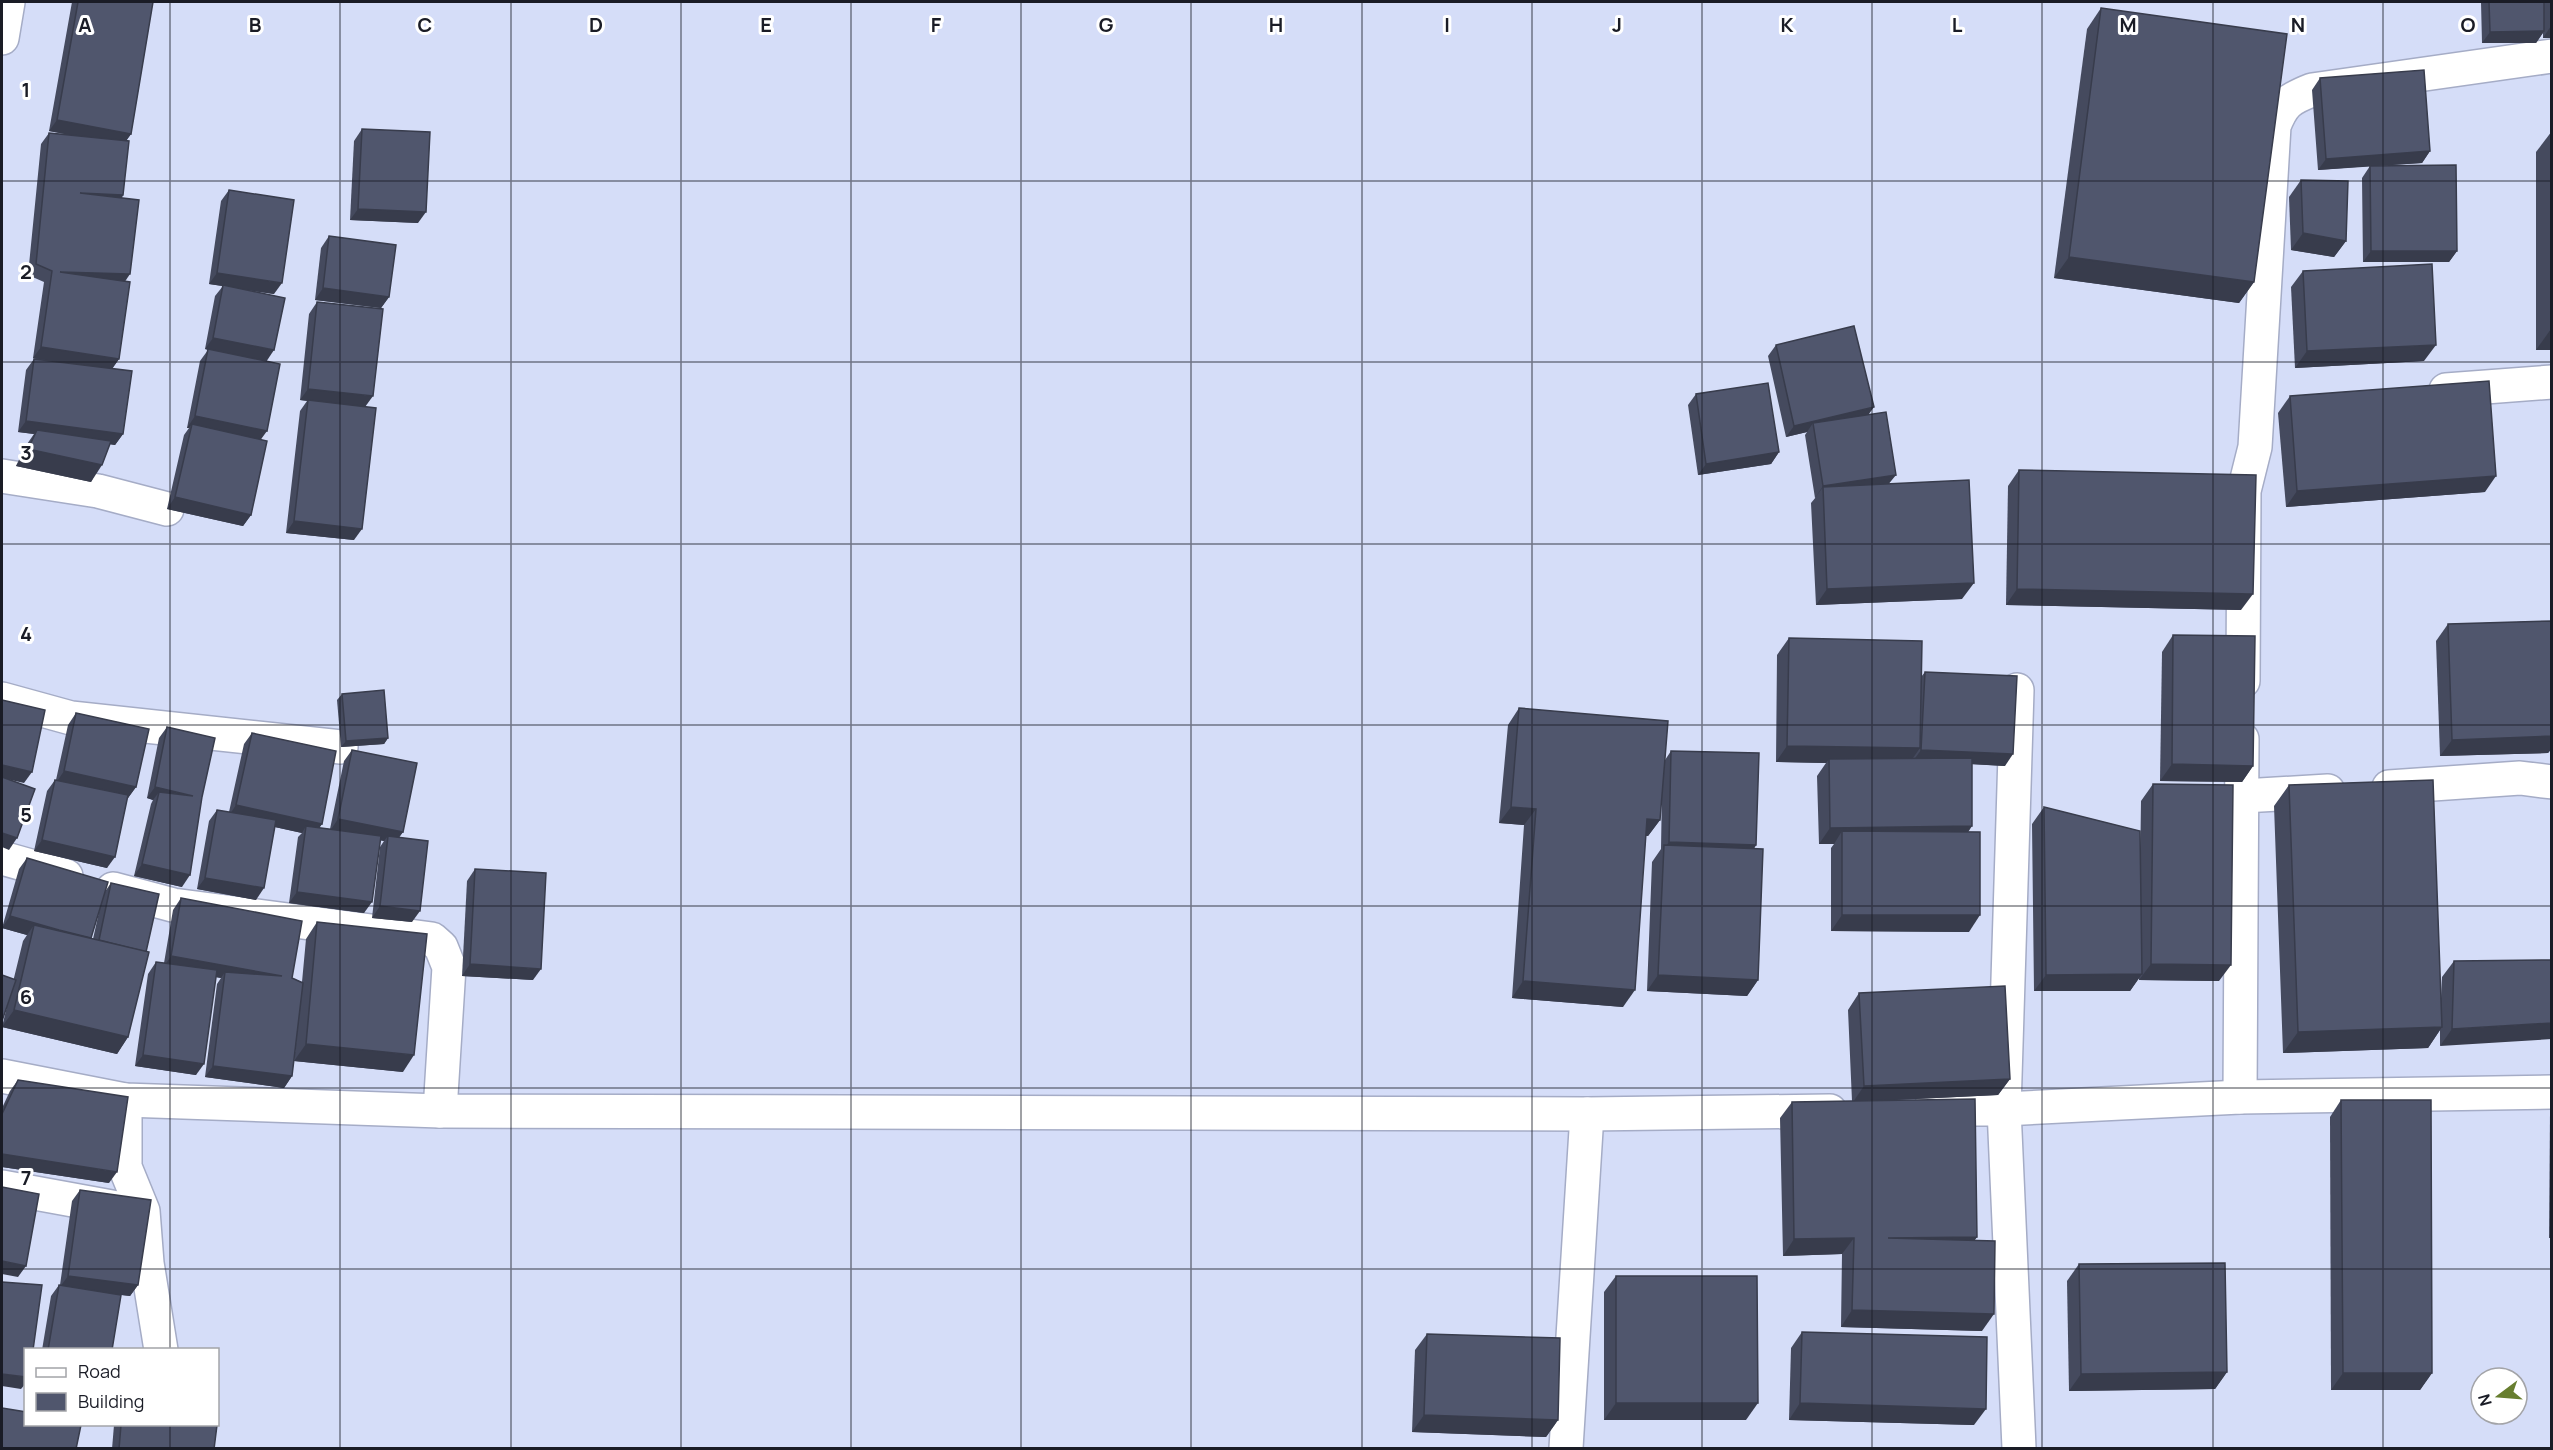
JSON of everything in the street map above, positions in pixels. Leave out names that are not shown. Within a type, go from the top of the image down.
[{"type":"street","points":[[2,38],[8,2]]},
{"type":"street","points":[[2240,1097],[2244,491],[2254,447],[2274,126],[2280,109],[2292,98],[2312,90],[2552,56]]},
{"type":"street","points":[[2422,391],[2552,382]]},
{"type":"street","points":[[2257,404],[2292,401]]},
{"type":"street","points":[[2,476],[98,491],[167,509]]},
{"type":"street","points":[[2017,690],[2024,887],[2004,1108],[2019,1449]]},
{"type":"street","points":[[2,699],[71,718],[341,747]]},
{"type":"street","points":[[2242,796],[2520,778],[2552,782]]},
{"type":"street","points":[[2,858],[173,905],[432,939],[441,947],[448,967],[440,1111]]},
{"type":"street","points":[[2207,886],[2242,885]]},
{"type":"street","points":[[2,1076],[125,1100],[440,1111],[1587,1114],[1861,1110]]},
{"type":"street","points":[[1897,1110],[2004,1108],[2240,1097],[2552,1092]]},
{"type":"street","points":[[125,1100],[125,1167],[143,1211],[147,1263],[161,1348]]},
{"type":"street","points":[[1566,1449],[1587,1114]]},
{"type":"street","points":[[2,1187],[72,1201],[143,1211]]},
{"type":"building","points":[[78,2],[153,2],[131,134],[57,120]]},
{"type":"building","points":[[2489,2],[2544,2],[2544,31],[2490,32]]},
{"type":"building","points":[[2552,2],[2552,26],[2551,26]]},
{"type":"building","points":[[2101,8],[2287,34],[2254,282],[2069,257]]},
{"type":"building","points":[[2424,70],[2430,151],[2326,159],[2320,78]]},
{"type":"building","points":[[362,129],[430,132],[426,212],[358,209]]},
{"type":"building","points":[[2552,131],[2552,329],[2551,329]]},
{"type":"building","points":[[49,133],[129,141],[123,195],[80,193],[139,200],[130,274],[60,272],[130,282],[119,359],[41,347],[52,271],[36,264]]},
{"type":"building","points":[[2456,165],[2457,251],[2371,251],[2370,166]]},
{"type":"building","points":[[2301,180],[2348,181],[2346,241],[2303,233]]},
{"type":"building","points":[[229,190],[294,200],[282,283],[217,273]]},
{"type":"building","points":[[329,236],[396,245],[389,297],[323,288]]},
{"type":"building","points":[[2432,264],[2436,345],[2307,351],[2303,271]]},
{"type":"building","points":[[223,285],[285,298],[274,350],[213,338]]},
{"type":"building","points":[[317,302],[383,309],[373,396],[308,389]]},
{"type":"building","points":[[1854,326],[1874,407],[1794,426],[1776,345]]},
{"type":"building","points":[[208,349],[280,364],[267,431],[195,416]]},
{"type":"building","points":[[34,359],[132,371],[123,434],[26,421]]},
{"type":"building","points":[[2489,381],[2496,476],[2297,491],[2290,396]]},
{"type":"building","points":[[1768,383],[1779,452],[1706,464],[1696,394]]},
{"type":"building","points":[[308,400],[376,408],[362,529],[294,521]]},
{"type":"building","points":[[1886,412],[1896,475],[1823,486],[1813,423]]},
{"type":"building","points":[[192,424],[267,441],[251,515],[175,497]]},
{"type":"building","points":[[37,430],[111,441],[102,465],[28,449]]},
{"type":"building","points":[[2019,470],[2256,475],[2253,594],[2017,589]]},
{"type":"building","points":[[1969,480],[1974,583],[1827,589],[1823,487]]},
{"type":"building","points":[[2552,621],[2552,736],[2452,740],[2448,624]]},
{"type":"building","points":[[2173,635],[2255,636],[2253,766],[2172,764]]},
{"type":"building","points":[[1789,638],[1922,641],[1920,748],[1787,746]]},
{"type":"building","points":[[1925,672],[2017,676],[2013,754],[1921,750]]},
{"type":"building","points":[[384,690],[388,738],[346,741],[342,694]]},
{"type":"building","points":[[2,700],[45,710],[32,772],[2,765]]},
{"type":"building","points":[[1519,708],[1668,721],[1660,820],[1647,819],[1635,990],[1523,981],[1536,809],[1511,807]]},
{"type":"building","points":[[76,713],[149,729],[136,787],[64,771]]},
{"type":"building","points":[[167,727],[215,738],[202,797],[190,875],[142,864],[159,792],[193,796],[155,787]]},
{"type":"building","points":[[252,733],[336,751],[322,824],[236,805]]},
{"type":"building","points":[[352,750],[417,763],[403,832],[338,819]]},
{"type":"building","points":[[1671,751],[1759,753],[1756,845],[1669,842]]},
{"type":"building","points":[[1972,758],[1972,826],[1830,828],[1829,759]]},
{"type":"building","points":[[2,777],[35,789],[17,838],[2,833]]},
{"type":"building","points":[[55,780],[128,795],[115,857],[42,840]]},
{"type":"building","points":[[2433,780],[2442,1027],[2298,1032],[2289,785]]},
{"type":"building","points":[[2153,784],[2233,785],[2231,965],[2151,964]]},
{"type":"building","points":[[2044,807],[2140,831],[2142,974],[2046,975]]},
{"type":"building","points":[[217,810],[276,820],[264,888],[205,878]]},
{"type":"building","points":[[306,826],[381,836],[372,902],[297,892]]},
{"type":"building","points":[[1842,831],[1980,832],[1980,915],[1842,915]]},
{"type":"building","points":[[388,836],[428,841],[420,911],[380,906]]},
{"type":"building","points":[[1664,845],[1763,849],[1758,980],[1658,975]]},
{"type":"building","points":[[27,858],[108,882],[91,938],[10,916]]},
{"type":"building","points":[[475,869],[546,873],[541,969],[470,964]]},
{"type":"building","points":[[111,883],[159,894],[146,952],[99,940]]},
{"type":"building","points":[[181,898],[302,921],[292,978],[303,983],[292,1076],[213,1066],[225,972],[282,976],[171,956]]},
{"type":"building","points":[[317,922],[427,934],[414,1055],[306,1044]]},
{"type":"building","points":[[34,925],[149,952],[128,1037],[14,1010]]},
{"type":"building","points":[[2552,960],[2552,1023],[2452,1029],[2454,961]]},
{"type":"building","points":[[156,962],[217,970],[204,1064],[143,1055]]},
{"type":"building","points":[[2,975],[16,980],[2,1021]]},
{"type":"building","points":[[2005,986],[2010,1079],[1864,1086],[1859,993]]},
{"type":"building","points":[[18,1080],[128,1097],[117,1172],[2,1154],[2,1114]]},
{"type":"building","points":[[1975,1099],[1977,1237],[1888,1238],[1995,1241],[1994,1314],[1852,1310],[1854,1238],[1794,1239],[1792,1102]]},
{"type":"building","points":[[2341,1100],[2431,1100],[2432,1373],[2343,1373]]},
{"type":"building","points":[[2,1187],[39,1194],[26,1266],[2,1261]]},
{"type":"building","points":[[80,1190],[151,1200],[138,1285],[68,1276]]},
{"type":"building","points":[[2225,1263],[2227,1372],[2081,1374],[2079,1264]]},
{"type":"building","points":[[1616,1276],[1757,1276],[1758,1403],[1616,1403]]},
{"type":"building","points":[[2,1282],[42,1285],[33,1348],[24,1348],[24,1377],[2,1374]]},
{"type":"building","points":[[59,1285],[121,1295],[112,1348],[48,1348]]},
{"type":"building","points":[[1802,1332],[1987,1337],[1986,1409],[1800,1403]]},
{"type":"building","points":[[1427,1334],[1560,1338],[1558,1420],[1424,1415]]},
{"type":"building","points":[[2,1408],[24,1412],[24,1426],[81,1426],[76,1449],[2,1449]]},
{"type":"building","points":[[121,1426],[217,1426],[214,1449],[119,1449]]}]
